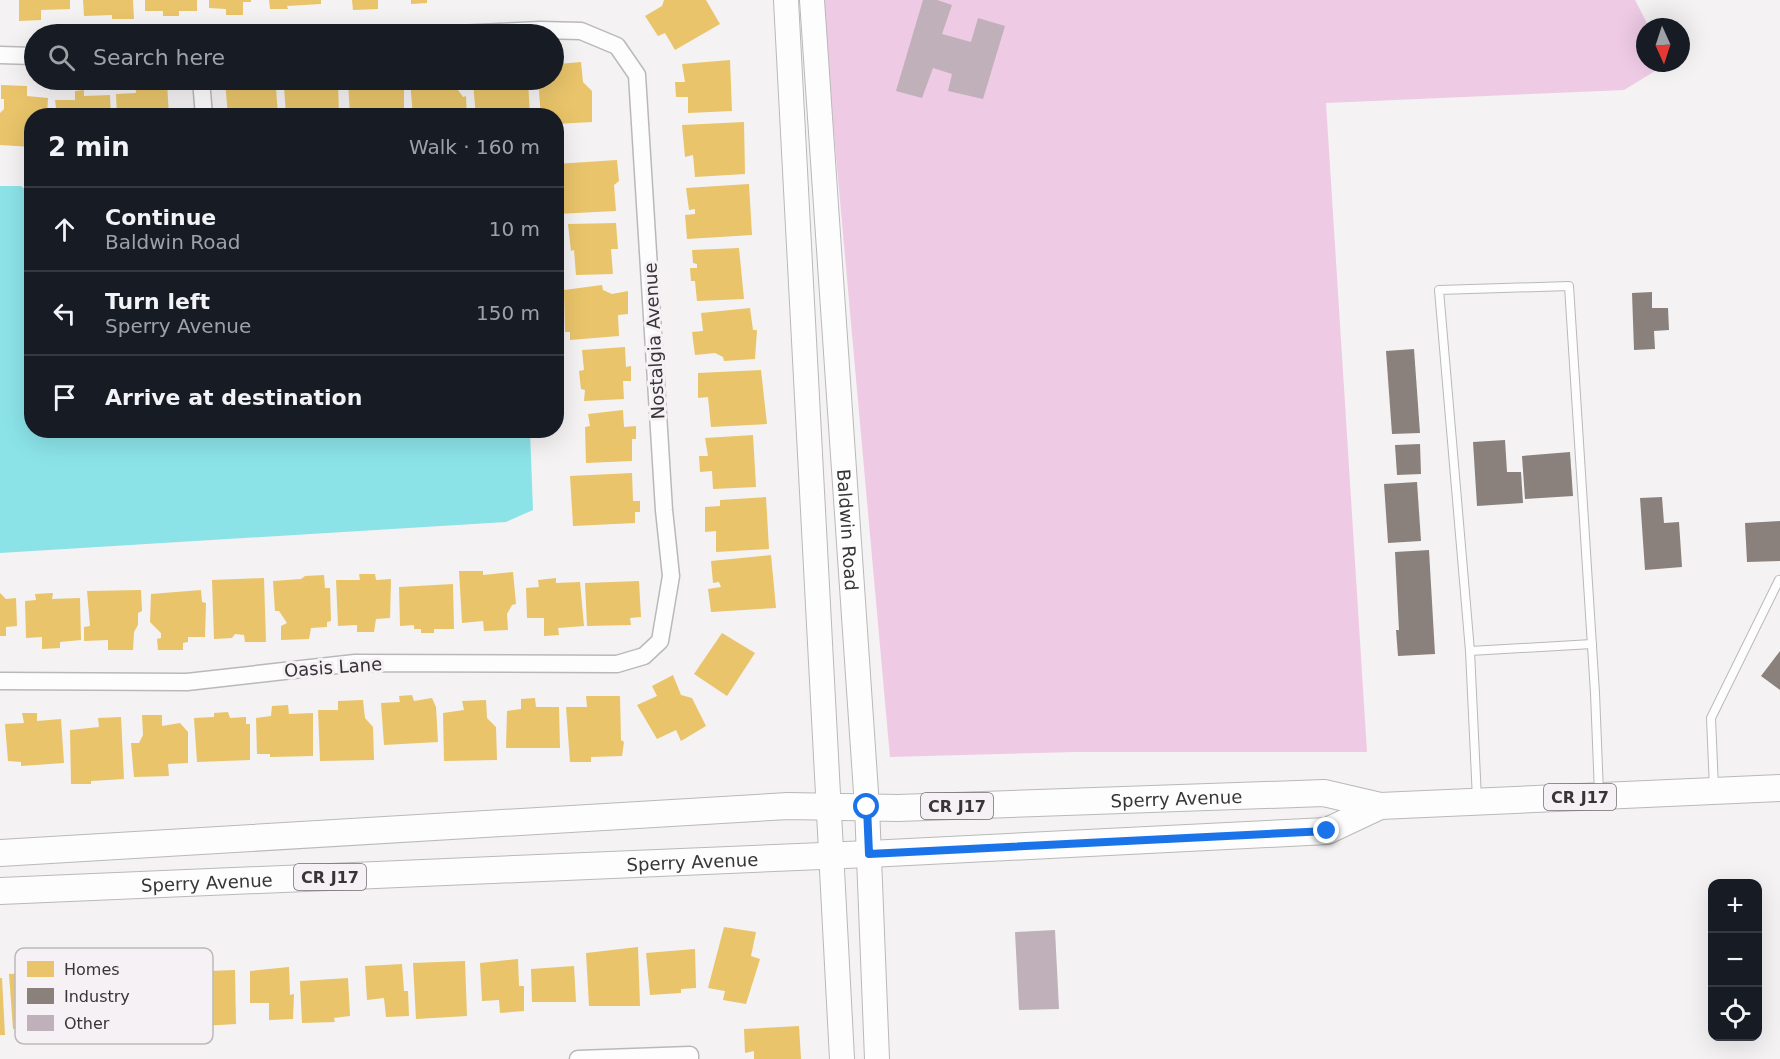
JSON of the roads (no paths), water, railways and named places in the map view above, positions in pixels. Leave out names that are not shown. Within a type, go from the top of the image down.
[{"type":"main road","name":"Baldwin Road","points":[[786,0],[842,1059]]},
{"type":"main road","name":"Baldwin Road","points":[[812,0],[867,807],[878,1059]]},
{"type":"main road","name":"Sperry Avenue","points":[[0,853],[788,806],[867,807],[1324,793],[1380,806],[1780,788]]},
{"type":"main road","name":"Sperry Avenue","points":[[0,891],[833,856],[1327,831],[1380,806]]},
{"type":"street","name":"Nostalgia Avenue","points":[[564,31],[581,31],[617,46],[638,75],[664,510],[671,576],[660,641]]},
{"type":"street","points":[[0,55],[24,56]]},
{"type":"street","points":[[202,90],[203,108]]},
{"type":"street","name":"Oasis Lane","points":[[0,681],[187,682],[355,663],[617,664],[644,656],[660,641]]},
{"type":"street","points":[[578,1059],[690,1057]]},
{"type":"lane","points":[[1477,802],[1470,651],[1439,290],[1569,286],[1592,644],[1599,796]]},
{"type":"lane","points":[[1714,791],[1711,718],[1779,580]]},
{"type":"lane","points":[[1470,651],[1592,644]]},
{"type":"water","points":[[0,186],[21,186],[24,188],[24,438],[530,438],[533,510],[506,522],[0,553]]}]
